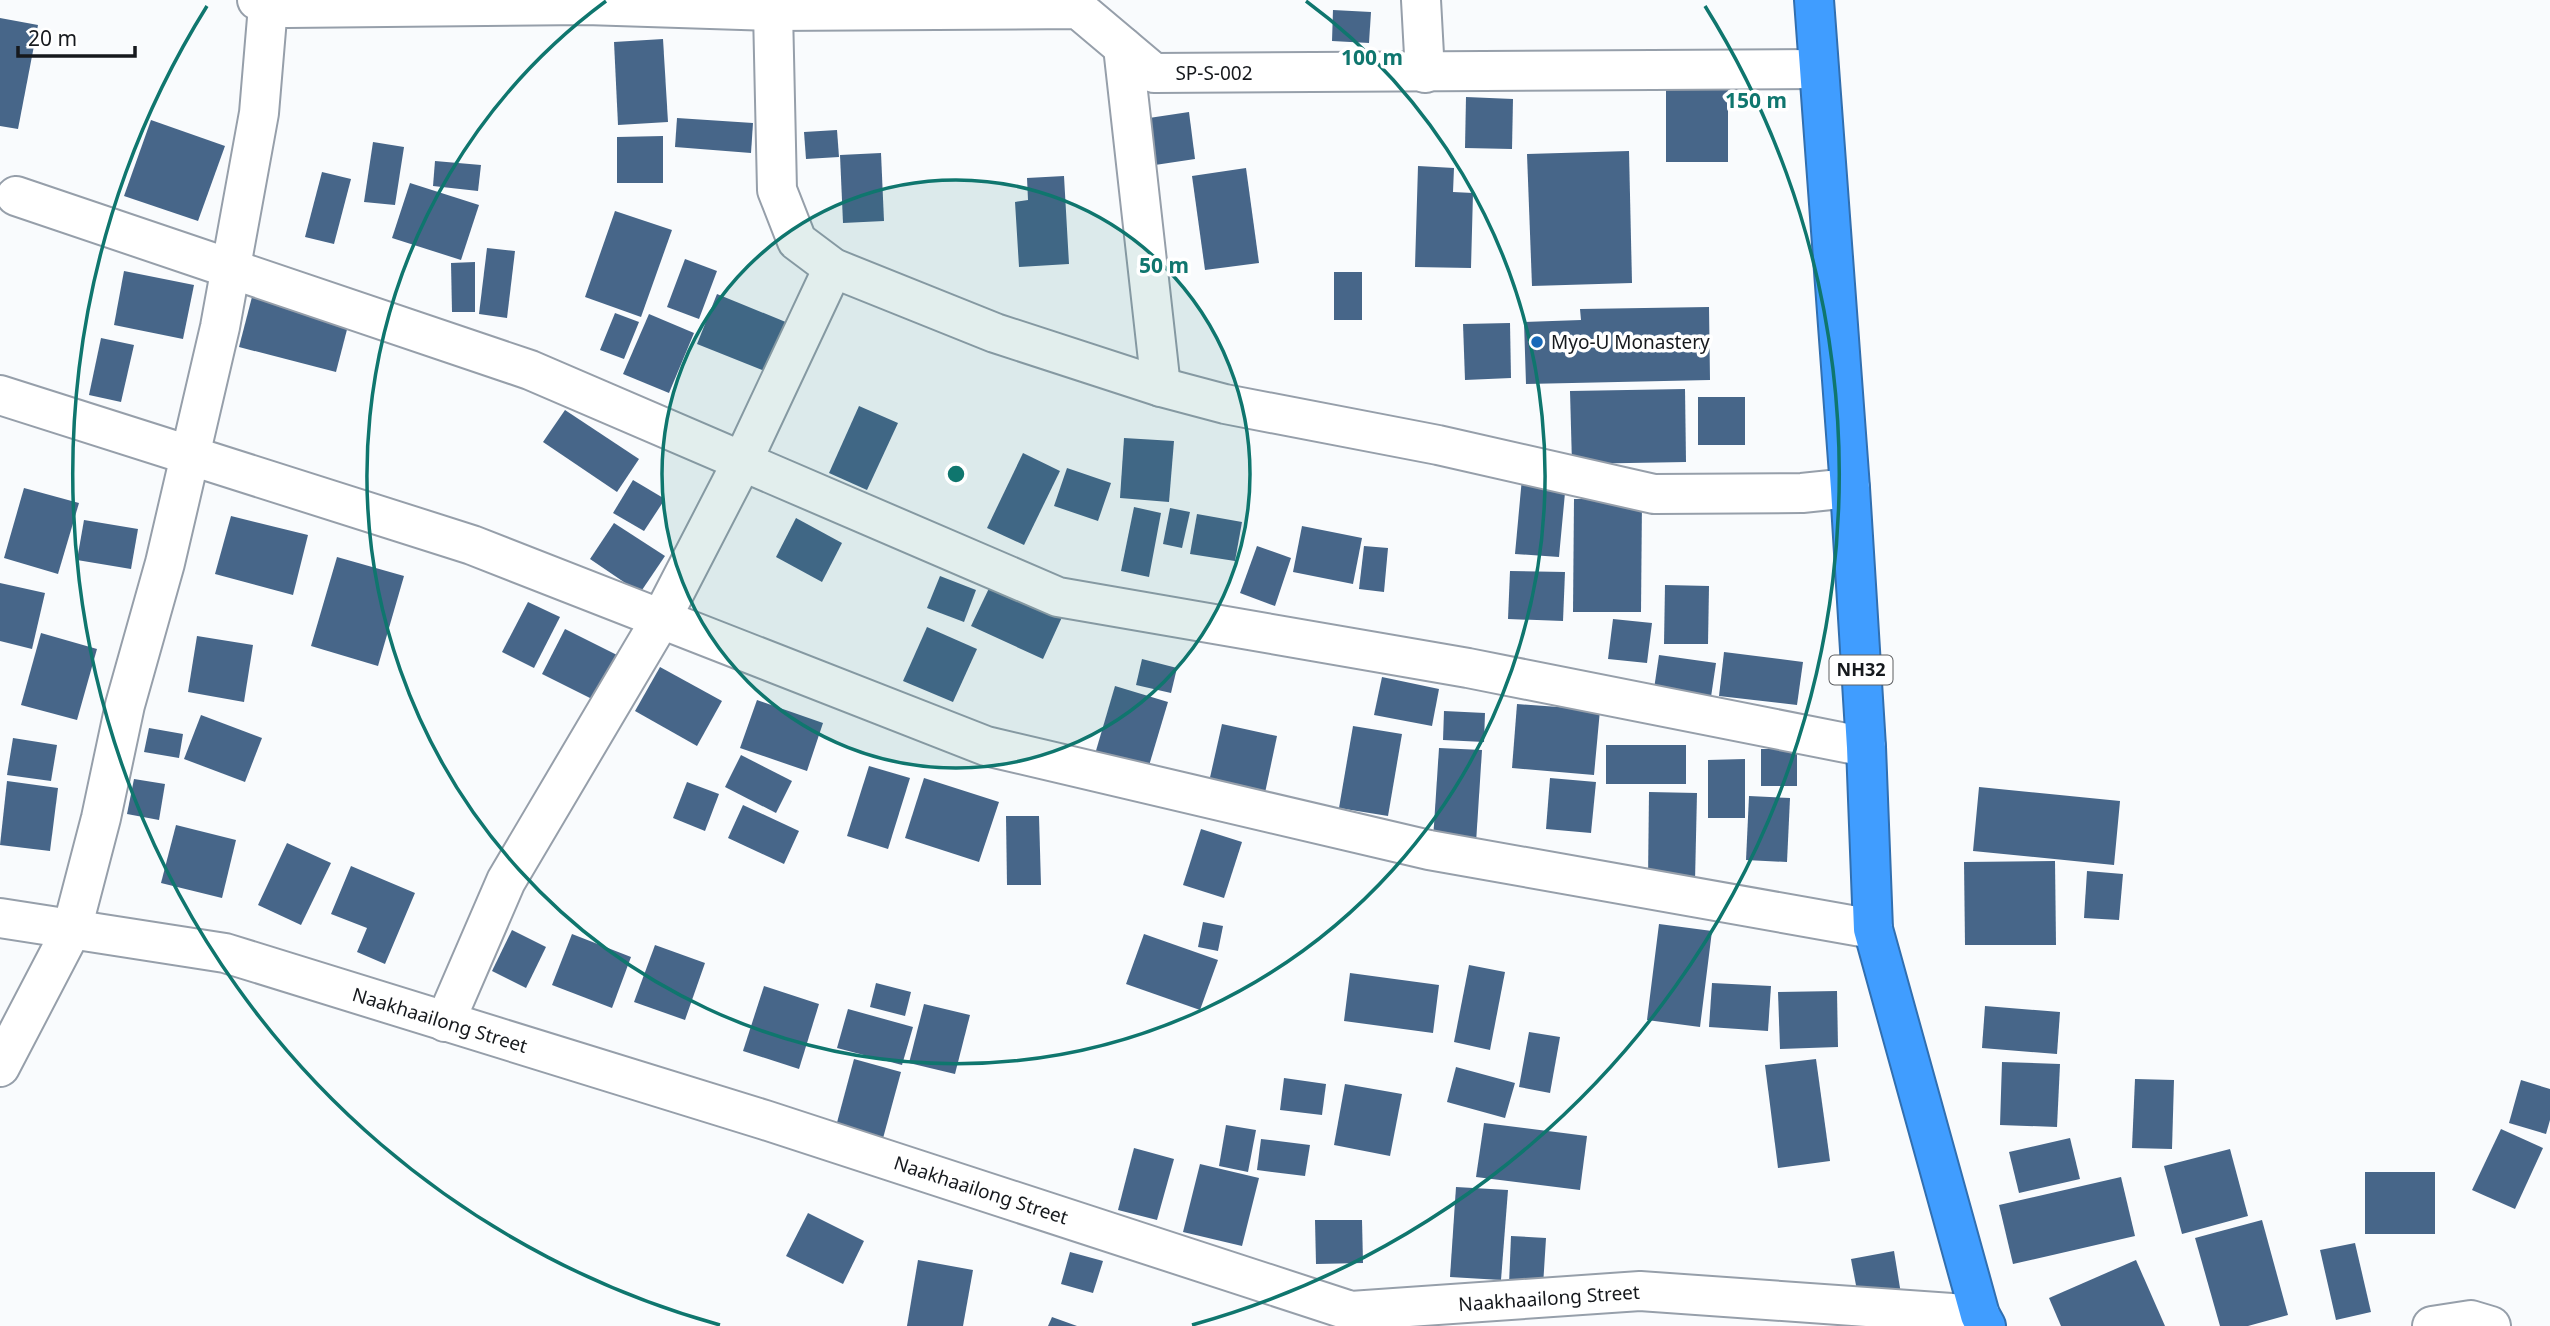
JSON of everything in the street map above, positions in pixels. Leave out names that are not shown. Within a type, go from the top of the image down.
[{"type":"highway","name":"NH32","points":[[1814,0],[1850,488],[1866,747],[1873,929],[1983,1320]]},
{"type":"street","points":[[1421,0],[1425,72]]},
{"type":"street","points":[[0,1067],[72,929],[101,818],[125,705],[164,563],[220,327],[259,113],[263,3]]},
{"type":"street","name":"SP-S-002","points":[[263,3],[288,8],[586,5],[773,11],[1078,9],[1154,73],[1818,69]]},
{"type":"street","points":[[773,11],[777,190],[797,241],[833,268],[995,333],[1161,387],[1225,404],[1438,445],[1654,494],[1802,493],[1850,488]]},
{"type":"street","points":[[1123,47],[1161,387]]},
{"type":"street","points":[[16,196],[530,370],[1058,597],[1468,668],[1866,747]]},
{"type":"street","points":[[445,1022],[506,881],[661,619],[742,462],[833,268]]},
{"type":"street","points":[[0,395],[472,545],[986,746],[1429,849],[1873,929]]},
{"type":"street","name":"Naakhaailong Street","points":[[0,918],[225,953],[765,1120],[1351,1311],[1640,1292],[1983,1320]]},
{"type":"street","points":[[2432,1326],[2471,1320],[2491,1326]]},
{"type":"building","points":[[1333,10],[1371,12],[1369,43],[1332,41]]},
{"type":"building","points":[[0,18],[38,25],[18,129],[0,126]]},
{"type":"building","points":[[663,39],[668,122],[618,125],[614,42]]},
{"type":"building","points":[[1666,88],[1728,88],[1728,162],[1666,162]]},
{"type":"building","points":[[1466,97],[1513,99],[1512,149],[1465,148]]},
{"type":"building","points":[[1189,112],[1195,159],[1155,165],[1149,118]]},
{"type":"building","points":[[677,118],[753,123],[751,153],[675,147]]},
{"type":"building","points":[[151,120],[225,146],[198,221],[124,196]]},
{"type":"building","points":[[837,130],[839,157],[806,159],[804,132]]},
{"type":"building","points":[[663,136],[663,183],[617,183],[617,137]]},
{"type":"building","points":[[373,142],[404,147],[395,205],[364,202]]},
{"type":"building","points":[[1629,151],[1632,283],[1532,286],[1527,154]]},
{"type":"building","points":[[881,153],[884,221],[843,223],[840,155]]},
{"type":"building","points":[[435,161],[481,165],[478,191],[433,186]]},
{"type":"building","points":[[1418,166],[1454,168],[1453,192],[1473,193],[1471,268],[1415,267]]},
{"type":"building","points":[[1246,168],[1259,263],[1205,270],[1192,176]]},
{"type":"building","points":[[322,172],[351,179],[334,244],[305,237]]},
{"type":"building","points":[[1064,176],[1069,264],[1019,267],[1015,202],[1028,200],[1027,178]]},
{"type":"building","points":[[410,183],[479,205],[461,260],[392,238]]},
{"type":"building","points":[[615,211],[672,230],[641,317],[585,297]]},
{"type":"building","points":[[487,248],[515,251],[507,318],[479,314]]},
{"type":"building","points":[[685,259],[717,271],[699,319],[667,307]]},
{"type":"building","points":[[475,262],[475,312],[452,312],[451,263]]},
{"type":"building","points":[[124,271],[194,285],[183,339],[114,325]]},
{"type":"building","points":[[1334,272],[1362,272],[1362,320],[1334,320]]},
{"type":"building","points":[[253,293],[350,318],[336,372],[239,347]]},
{"type":"building","points":[[717,294],[793,325],[772,374],[697,344]]},
{"type":"building","points":[[1709,307],[1710,380],[1526,384],[1524,322],[1581,320],[1580,309]]},
{"type":"building","points":[[615,313],[639,322],[624,359],[600,350]]},
{"type":"building","points":[[649,314],[694,333],[669,393],[623,374]]},
{"type":"building","points":[[1510,323],[1511,378],[1465,380],[1463,324]]},
{"type":"building","points":[[101,338],[134,345],[121,402],[89,395]]},
{"type":"building","points":[[1685,389],[1686,462],[1572,464],[1570,391]]},
{"type":"building","points":[[1698,397],[1745,397],[1745,445],[1698,445]]},
{"type":"building","points":[[859,406],[898,423],[867,490],[829,473]]},
{"type":"building","points":[[565,410],[639,459],[617,492],[543,442]]},
{"type":"building","points":[[1124,438],[1174,441],[1169,502],[1120,498]]},
{"type":"building","points":[[1023,453],[1060,471],[1024,545],[987,528]]},
{"type":"building","points":[[1067,468],[1111,483],[1098,521],[1054,506]]},
{"type":"building","points":[[1522,478],[1566,482],[1559,557],[1515,554]]},
{"type":"building","points":[[633,480],[665,499],[644,531],[613,513]]},
{"type":"building","points":[[24,488],[79,503],[58,574],[4,558]]},
{"type":"building","points":[[1574,499],[1642,499],[1641,612],[1573,612]]},
{"type":"building","points":[[1134,507],[1161,513],[1149,577],[1121,571]]},
{"type":"building","points":[[1170,508],[1190,512],[1182,548],[1163,544]]},
{"type":"building","points":[[1197,514],[1242,522],[1235,561],[1190,554]]},
{"type":"building","points":[[231,516],[308,535],[293,595],[215,574]]},
{"type":"building","points":[[796,518],[842,543],[822,582],[776,557]]},
{"type":"building","points":[[84,520],[138,529],[131,569],[77,560]]},
{"type":"building","points":[[614,523],[665,556],[640,593],[590,559]]},
{"type":"building","points":[[1302,526],[1362,538],[1353,584],[1293,572]]},
{"type":"building","points":[[1257,546],[1291,558],[1275,606],[1240,593]]},
{"type":"building","points":[[1364,546],[1388,548],[1384,592],[1359,589]]},
{"type":"building","points":[[337,557],[404,576],[378,666],[311,646]]},
{"type":"building","points":[[1510,571],[1565,572],[1563,621],[1508,619]]},
{"type":"building","points":[[940,576],[976,590],[964,622],[927,608]]},
{"type":"building","points":[[992,582],[1063,615],[1043,659],[971,626]]},
{"type":"building","points":[[0,583],[45,593],[32,649],[0,641]]},
{"type":"building","points":[[1665,585],[1709,586],[1708,644],[1664,644]]},
{"type":"building","points":[[528,602],[560,617],[534,668],[502,652]]},
{"type":"building","points":[[1613,619],[1652,623],[1647,663],[1608,659]]},
{"type":"building","points":[[927,627],[977,649],[953,702],[903,681]]},
{"type":"building","points":[[565,629],[619,656],[596,701],[542,674]]},
{"type":"building","points":[[41,633],[97,649],[77,720],[21,705]]},
{"type":"building","points":[[197,636],[253,645],[244,702],[188,692]]},
{"type":"building","points":[[1724,652],[1803,662],[1797,705],[1719,696]]},
{"type":"building","points":[[1659,655],[1716,663],[1711,697],[1654,689]]},
{"type":"building","points":[[1142,659],[1177,668],[1171,693],[1136,685]]},
{"type":"building","points":[[660,667],[722,701],[697,746],[635,711]]},
{"type":"building","points":[[1382,677],[1439,689],[1432,726],[1374,715]]},
{"type":"building","points":[[1115,686],[1168,702],[1148,769],[1095,754]]},
{"type":"building","points":[[757,700],[823,723],[807,771],[740,748]]},
{"type":"building","points":[[1517,704],[1600,710],[1594,775],[1512,768]]},
{"type":"building","points":[[1444,711],[1485,713],[1484,742],[1443,740]]},
{"type":"building","points":[[201,715],[262,738],[245,782],[184,759]]},
{"type":"building","points":[[1222,724],[1277,736],[1265,793],[1209,782]]},
{"type":"building","points":[[1353,726],[1402,734],[1388,816],[1339,808]]},
{"type":"building","points":[[149,728],[183,734],[179,758],[144,752]]},
{"type":"building","points":[[13,738],[57,745],[51,781],[7,775]]},
{"type":"building","points":[[1606,745],[1686,745],[1686,784],[1606,784]]},
{"type":"building","points":[[1439,748],[1482,750],[1476,843],[1433,840]]},
{"type":"building","points":[[1761,749],[1797,749],[1797,786],[1761,786]]},
{"type":"building","points":[[741,755],[792,781],[776,813],[725,787]]},
{"type":"building","points":[[1745,759],[1745,818],[1708,818],[1708,760]]},
{"type":"building","points":[[869,766],[910,778],[888,849],[847,836]]},
{"type":"building","points":[[924,778],[999,802],[979,862],[905,838]]},
{"type":"building","points":[[1550,778],[1596,782],[1591,833],[1546,829]]},
{"type":"building","points":[[134,779],[165,784],[159,820],[127,814]]},
{"type":"building","points":[[7,781],[58,788],[50,851],[0,845]]},
{"type":"building","points":[[687,782],[719,794],[705,831],[673,818]]},
{"type":"building","points":[[1979,787],[2120,801],[2114,865],[1973,851]]},
{"type":"building","points":[[1649,792],[1697,793],[1695,881],[1648,880]]},
{"type":"building","points":[[1749,796],[1790,798],[1787,862],[1746,860]]},
{"type":"building","points":[[743,805],[799,831],[784,864],[728,838]]},
{"type":"building","points":[[1006,816],[1039,816],[1041,885],[1007,885]]},
{"type":"building","points":[[176,825],[236,840],[222,898],[161,883]]},
{"type":"building","points":[[1201,829],[1242,842],[1224,898],[1183,885]]},
{"type":"building","points":[[287,843],[331,863],[301,925],[258,905]]},
{"type":"building","points":[[2055,861],[2056,945],[1965,945],[1964,862]]},
{"type":"building","points":[[351,866],[415,893],[385,964],[357,952],[367,928],[331,914]]},
{"type":"building","points":[[2087,871],[2123,874],[2119,920],[2084,918]]},
{"type":"building","points":[[1203,922],[1223,926],[1218,951],[1198,947]]},
{"type":"building","points":[[1659,924],[1712,931],[1700,1027],[1647,1020]]},
{"type":"building","points":[[512,930],[546,947],[526,988],[492,971]]},
{"type":"building","points":[[572,934],[631,957],[612,1008],[552,985]]},
{"type":"building","points":[[1144,934],[1218,960],[1200,1010],[1126,984]]},
{"type":"building","points":[[655,945],[705,963],[685,1020],[634,1002]]},
{"type":"building","points":[[1469,965],[1505,972],[1490,1050],[1454,1042]]},
{"type":"building","points":[[1350,973],[1439,985],[1433,1033],[1344,1021]]},
{"type":"building","points":[[876,983],[911,992],[905,1016],[870,1007]]},
{"type":"building","points":[[1712,983],[1771,986],[1768,1031],[1709,1027]]},
{"type":"building","points":[[764,986],[819,1004],[799,1069],[743,1051]]},
{"type":"building","points":[[1837,991],[1838,1047],[1780,1049],[1778,992]]},
{"type":"building","points":[[924,1004],[970,1015],[955,1074],[909,1063]]},
{"type":"building","points":[[1985,1006],[2060,1012],[2057,1054],[1982,1048]]},
{"type":"building","points":[[848,1009],[913,1027],[902,1065],[837,1048]]},
{"type":"building","points":[[1529,1032],[1560,1037],[1550,1093],[1519,1087]]},
{"type":"building","points":[[854,1059],[901,1072],[882,1142],[835,1130]]},
{"type":"building","points":[[1816,1059],[1830,1161],[1778,1168],[1765,1065]]},
{"type":"building","points":[[2002,1062],[2060,1064],[2057,1127],[2000,1125]]},
{"type":"building","points":[[1456,1067],[1515,1083],[1505,1118],[1447,1102]]},
{"type":"building","points":[[1284,1078],[1326,1084],[1322,1115],[1280,1110]]},
{"type":"building","points":[[2135,1079],[2174,1080],[2172,1149],[2132,1148]]},
{"type":"building","points":[[2521,1080],[2550,1089],[2550,1120],[2546,1134],[2509,1123]]},
{"type":"building","points":[[1345,1084],[1402,1094],[1390,1156],[1334,1145]]},
{"type":"building","points":[[1484,1123],[1587,1136],[1580,1190],[1476,1177]]},
{"type":"building","points":[[1226,1125],[1256,1130],[1248,1172],[1219,1166]]},
{"type":"building","points":[[2501,1129],[2543,1148],[2515,1209],[2472,1190]]},
{"type":"building","points":[[2070,1138],[2080,1179],[2019,1193],[2009,1152]]},
{"type":"building","points":[[1261,1139],[1310,1145],[1305,1176],[1257,1170]]},
{"type":"building","points":[[1134,1148],[1174,1159],[1157,1220],[1118,1210]]},
{"type":"building","points":[[2230,1149],[2248,1216],[2182,1234],[2164,1166]]},
{"type":"building","points":[[1200,1164],[1259,1178],[1242,1246],[1183,1232]]},
{"type":"building","points":[[2365,1172],[2435,1172],[2435,1234],[2365,1234]]},
{"type":"building","points":[[2121,1177],[2135,1236],[2013,1264],[1999,1205]]},
{"type":"building","points":[[1456,1187],[1508,1190],[1501,1280],[1450,1277]]},
{"type":"building","points":[[808,1213],[864,1241],[843,1284],[786,1256]]},
{"type":"building","points":[[1315,1220],[1362,1220],[1363,1263],[1316,1264]]},
{"type":"building","points":[[2262,1220],[2288,1315],[2248,1326],[2220,1326],[2195,1238]]},
{"type":"building","points":[[1511,1236],[1546,1238],[1543,1286],[1509,1284]]},
{"type":"building","points":[[2355,1243],[2371,1312],[2336,1320],[2320,1250]]},
{"type":"building","points":[[1894,1251],[1901,1294],[1859,1301],[1851,1259]]},
{"type":"building","points":[[1070,1252],[1103,1261],[1093,1293],[1061,1284]]},
{"type":"building","points":[[918,1260],[973,1270],[963,1326],[907,1326]]},
{"type":"building","points":[[2136,1260],[2165,1326],[2061,1326],[2049,1298]]},
{"type":"building","points":[[1052,1317],[1077,1326],[1048,1326]]},
{"type":"place","name":"Myo-U Monastery","points":[[1537,342]]}]
